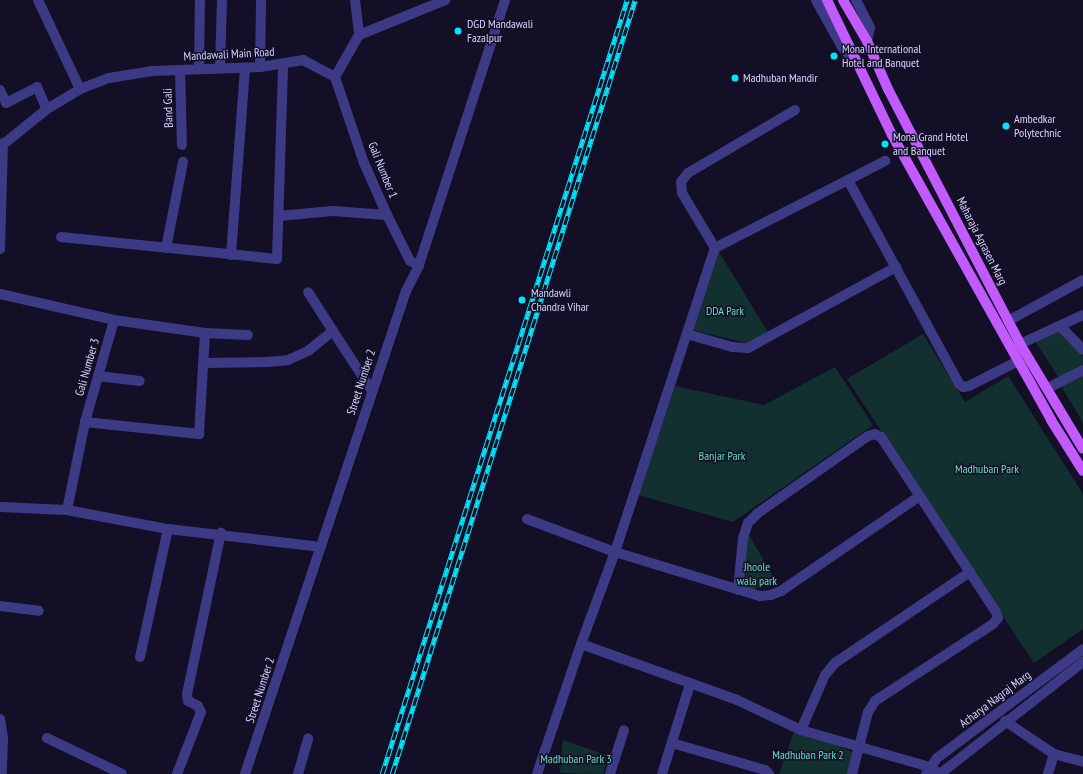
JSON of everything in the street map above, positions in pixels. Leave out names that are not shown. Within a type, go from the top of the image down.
[{"type":"main road","name":"Maharaja Agrasen Marg","points":[[827,0],[863,71],[892,135],[1045,410],[1083,471]]},
{"type":"main road","name":"Maharaja Agrasen Marg","points":[[843,0],[867,41],[888,89],[1020,344],[1083,448]]},
{"type":"main road","points":[[874,95],[888,89]]},
{"type":"main road","points":[[1045,410],[1056,404]]},
{"type":"street","points":[[38,0],[80,89]]},
{"type":"street","points":[[199,69],[200,0]]},
{"type":"street","points":[[220,68],[222,0]]},
{"type":"street","points":[[260,67],[261,0]]},
{"type":"street","points":[[335,77],[359,35],[355,0]]},
{"type":"street","points":[[359,35],[445,0]]},
{"type":"street","name":"Street Number 2","points":[[246,774],[406,291],[419,266],[505,0]]},
{"type":"street","points":[[816,0],[842,48],[863,71]]},
{"type":"street","points":[[856,0],[870,28],[867,41]]},
{"type":"street","name":"Mandawali Main Road","points":[[2,145],[47,109],[80,89],[109,78],[152,71],[260,67],[302,60],[335,77]]},
{"type":"street","points":[[61,237],[277,259],[282,64]]},
{"type":"street","points":[[231,255],[245,68]]},
{"type":"street","name":"Band Gali","points":[[180,70],[182,145]]},
{"type":"street","name":"Gali Number 1","points":[[335,77],[364,163],[387,215],[410,261],[419,266]]},
{"type":"street","points":[[0,90],[6,103],[37,87],[47,109]]},
{"type":"street","points":[[715,248],[682,193],[681,182],[688,174],[795,110]]},
{"type":"street","points":[[0,249],[2,145]]},
{"type":"street","points":[[537,774],[581,644],[616,552],[715,248],[885,161]]},
{"type":"street","points":[[166,248],[183,162]]},
{"type":"street","points":[[848,180],[959,384],[963,387],[969,386],[1018,361]]},
{"type":"street","points":[[278,216],[332,211],[387,215]]},
{"type":"street","points":[[687,334],[732,347],[748,348],[896,267]]},
{"type":"street","points":[[1008,321],[1083,280]]},
{"type":"street","points":[[308,292],[372,391]]},
{"type":"street","points":[[0,294],[114,320],[205,333],[248,335]]},
{"type":"street","points":[[1020,344],[1083,315]]},
{"type":"street","name":"Gali Number 3","points":[[66,510],[85,422],[114,320]]},
{"type":"street","points":[[1060,326],[1083,350]]},
{"type":"street","points":[[204,363],[288,360],[308,351],[333,331]]},
{"type":"street","points":[[85,422],[199,434],[205,333]]},
{"type":"street","points":[[1048,388],[1083,370]]},
{"type":"street","points":[[98,376],[140,381]]},
{"type":"street","points":[[738,590],[743,538],[748,523],[758,513],[868,436],[875,434],[881,436],[996,612],[998,618],[993,624],[875,701],[868,712],[852,774]]},
{"type":"street","points":[[527,519],[616,552],[760,596],[781,592],[920,496]]},
{"type":"street","points":[[0,507],[66,510],[168,529],[221,533],[321,547]]},
{"type":"street","points":[[140,657],[168,529]]},
{"type":"street","points":[[179,774],[201,712],[198,706],[186,697],[221,533]]},
{"type":"street","points":[[801,730],[825,675],[835,663],[970,572]]},
{"type":"street","points":[[0,606],[39,611]]},
{"type":"street","points":[[581,644],[737,700],[801,730],[860,746],[940,774]]},
{"type":"street","name":"Acharya Nagraj Marg","points":[[928,770],[937,758],[1083,649]]},
{"type":"street","name":"Acharya Nagraj Marg","points":[[940,774],[1005,721],[1083,662]]},
{"type":"street","points":[[662,774],[690,684]]},
{"type":"street","points":[[0,719],[3,739],[2,774]]},
{"type":"street","points":[[1005,721],[1054,754],[1083,762]]},
{"type":"street","points":[[610,774],[624,730]]},
{"type":"street","points":[[47,738],[122,774]]},
{"type":"street","points":[[298,774],[308,738]]},
{"type":"street","points":[[672,743],[765,770],[768,774]]},
{"type":"street","points":[[1048,774],[1054,754]]},
{"type":"green space","name":"DDA Park","points":[[718,250],[768,332],[747,343],[692,330]]},
{"type":"green space","points":[[1060,329],[1083,357],[1083,367],[1060,380],[1035,341]]},
{"type":"green space","name":"Madhuban Park","points":[[923,334],[965,402],[1008,376],[1083,494],[1083,629],[1034,663],[847,379]]},
{"type":"green space","name":"Banjar Park","points":[[835,367],[873,425],[733,522],[638,495],[675,386],[764,405]]},
{"type":"green space","points":[[1083,374],[1083,423],[1060,384]]},
{"type":"green space","name":"Jhoole wala park","points":[[746,530],[774,578],[747,594],[744,586]]},
{"type":"green space","name":"Madhuban Park 2","points":[[795,729],[855,753],[849,774],[779,774]]},
{"type":"green space","name":"Madhuban Park 3","points":[[563,740],[609,756],[603,774],[560,773]]},
{"type":"railway","points":[[382,774],[627,0]]},
{"type":"railway","points":[[392,774],[635,0]]},
{"type":"place","name":"DGD Mandawali Fazalpur","points":[[458,31]]},
{"type":"place","name":"Mona International Hotel and Banquet","points":[[834,56]]},
{"type":"place","name":"Madhuban Mandir","points":[[735,78]]},
{"type":"place","name":"Ambedkar Polytechnic","points":[[1006,126]]},
{"type":"place","name":"Mona Grand Hotel and Banquet","points":[[885,144]]},
{"type":"place","name":"Mandawli Chandra Vihar","points":[[522,300]]}]
